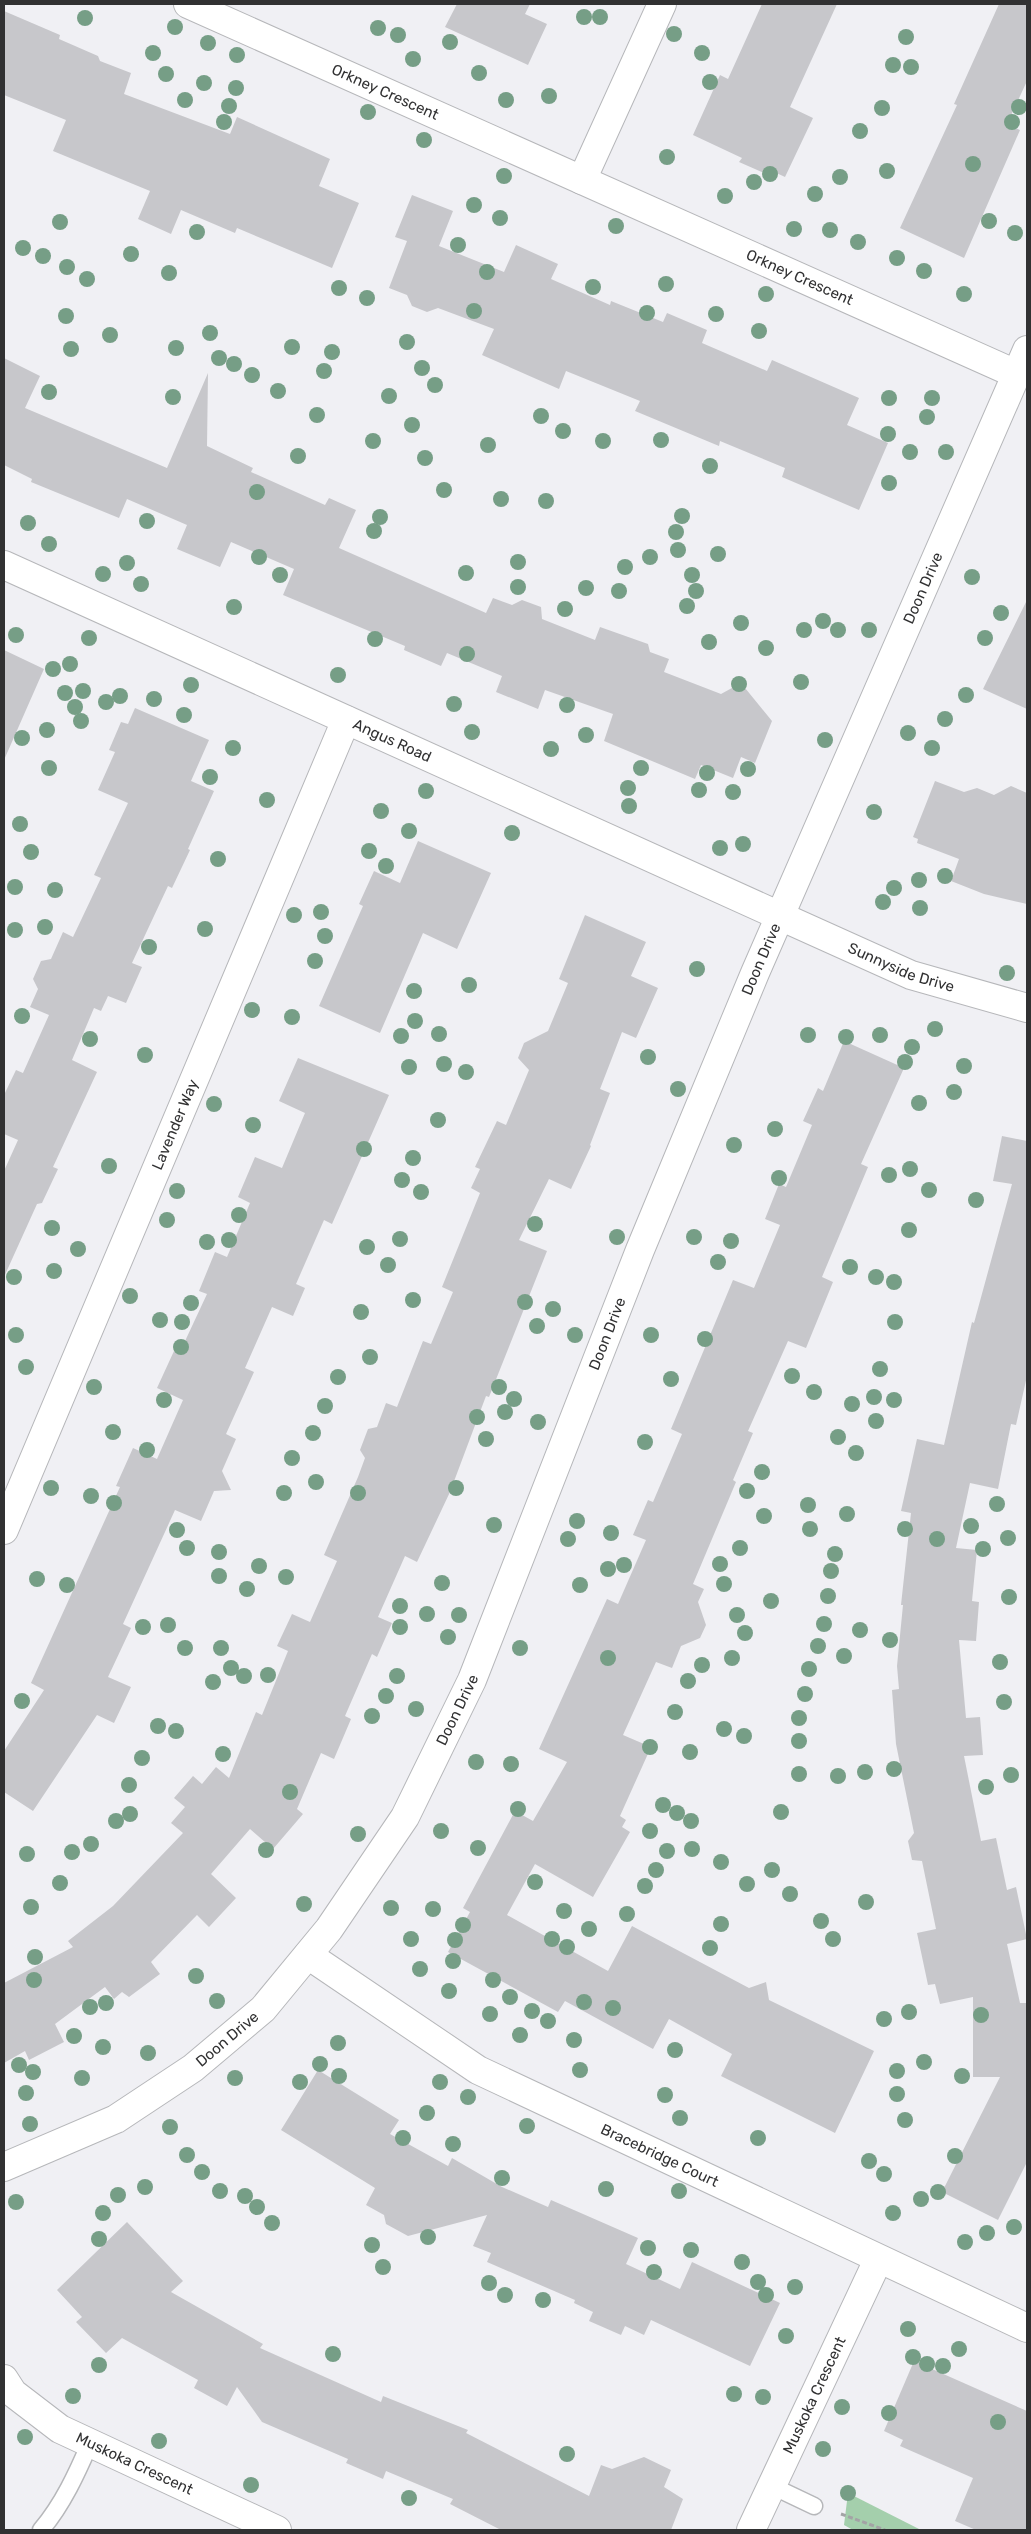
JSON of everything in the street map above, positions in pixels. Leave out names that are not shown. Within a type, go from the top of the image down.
[{"type":"street","name":"Orkney Crescent","points":[[188,4],[582,180],[1022,362]]},
{"type":"street","points":[[582,180],[662,4]]},
{"type":"street","name":"Doon Drive","points":[[4,2167],[116,2119],[194,2068],[263,2009],[329,1929],[405,1816],[472,1680],[640,1250],[780,916],[1022,362]]},
{"type":"street","name":"Angus Road","points":[[4,565],[780,916]]},
{"type":"street","name":"Lavender Way","points":[[4,1530],[346,720]]},
{"type":"street","name":"Sunnyside Drive","points":[[780,916],[911,975],[1027,1008]]},
{"type":"street","name":"Bracebridge Court","points":[[308,1955],[478,2070],[878,2260],[1027,2328]]},
{"type":"street","name":"Muskoka Crescent","points":[[752,2530],[878,2260]]},
{"type":"street","name":"Muskoka Crescent","points":[[4,2379],[13,2392],[60,2429],[277,2530]]},
{"type":"lane","points":[[41,2530],[51,2519],[74,2479],[90,2443]]},
{"type":"lane","points":[[772,2486],[814,2506]]},
{"type":"path","points":[[814,2506],[859,2519],[885,2530]]},
{"type":"green space","points":[[848,2493],[921,2530],[853,2530],[844,2525]]},
{"type":"building","points":[[457,4],[530,4],[525,14],[547,24],[528,65],[445,27]]},
{"type":"building","points":[[762,4],[837,4],[790,107],[813,118],[785,177],[768,169],[766,174],[739,162],[742,158],[693,135],[720,75],[728,79]]},
{"type":"building","points":[[999,4],[1027,4],[1027,81],[1007,124],[1020,130],[964,258],[900,228],[957,105],[954,104]]},
{"type":"building","points":[[4,11],[60,35],[59,39],[98,56],[100,61],[131,73],[124,94],[230,134],[237,117],[330,159],[319,186],[359,203],[332,268],[237,228],[235,233],[181,210],[171,234],[138,219],[150,191],[53,151],[66,120],[4,95]]},
{"type":"building","points":[[412,195],[453,211],[439,246],[504,272],[516,245],[558,264],[551,279],[610,305],[611,301],[663,322],[667,313],[707,330],[702,343],[767,371],[772,360],[859,398],[847,425],[888,443],[859,510],[782,477],[785,468],[720,441],[719,446],[635,411],[640,401],[566,371],[559,389],[482,355],[494,329],[438,308],[427,312],[412,306],[407,295],[389,288],[407,241],[395,237]]},
{"type":"building","points":[[4,358],[40,376],[25,408],[167,468],[208,373],[207,446],[253,468],[251,472],[325,505],[329,498],[356,510],[339,548],[486,613],[493,598],[512,605],[522,600],[541,607],[542,619],[595,640],[600,627],[648,644],[650,652],[669,659],[664,672],[721,694],[741,683],[772,721],[755,763],[741,757],[733,778],[701,765],[695,779],[604,741],[613,714],[545,690],[538,709],[496,692],[502,676],[447,653],[441,666],[404,650],[405,646],[283,595],[294,569],[231,542],[220,567],[177,549],[187,525],[127,499],[119,518],[31,482],[32,479],[4,465]]},
{"type":"building","points":[[1027,600],[1027,709],[983,689]]},
{"type":"building","points":[[4,650],[44,669],[4,760]]},
{"type":"building","points":[[135,708],[209,740],[191,781],[214,791],[172,888],[168,886],[132,963],[142,967],[126,1003],[108,996],[101,1011],[94,1008],[72,1060],[97,1072],[53,1167],[58,1169],[42,1203],[37,1204],[4,1277],[4,1171],[18,1140],[4,1134],[4,1095],[16,1070],[23,1073],[49,1015],[30,1007],[38,989],[33,979],[41,961],[51,959],[63,932],[73,937],[101,878],[94,875],[128,803],[98,790],[115,752],[109,750],[121,722],[128,724]]},
{"type":"building","points":[[935,781],[964,792],[977,788],[994,795],[1011,786],[1027,793],[1027,904],[984,894],[951,881],[959,859],[917,843],[918,839],[913,837]]},
{"type":"building","points":[[418,841],[491,873],[457,949],[423,933],[380,1033],[319,1006],[363,906],[359,904],[374,871],[400,883]]},
{"type":"building","points":[[585,915],[646,942],[631,976],[658,988],[636,1038],[622,1032],[600,1089],[610,1093],[591,1146],[571,1189],[549,1179],[519,1240],[547,1251],[489,1397],[486,1396],[450,1492],[417,1562],[405,1556],[378,1617],[392,1623],[377,1657],[372,1654],[345,1716],[351,1719],[334,1759],[321,1753],[297,1809],[303,1814],[273,1849],[250,1829],[211,1874],[236,1898],[209,1927],[197,1915],[151,1962],[160,1974],[129,1997],[122,1992],[114,1999],[105,1987],[55,2024],[64,2042],[29,2060],[25,2051],[4,2063],[4,1983],[73,1947],[68,1941],[113,1906],[183,1833],[171,1823],[185,1807],[174,1798],[193,1776],[202,1784],[216,1767],[229,1778],[256,1712],[262,1715],[288,1651],[277,1646],[292,1614],[310,1622],[337,1561],[324,1555],[365,1458],[360,1450],[368,1429],[377,1427],[386,1403],[397,1407],[423,1341],[431,1344],[453,1292],[442,1287],[480,1193],[471,1188],[480,1169],[475,1167],[497,1121],[506,1125],[529,1070],[518,1058],[524,1043],[548,1031],[568,983],[559,979]]},
{"type":"building","points":[[844,1041],[904,1068],[861,1164],[868,1167],[822,1277],[833,1282],[806,1348],[788,1341],[748,1431],[753,1433],[733,1480],[736,1482],[693,1584],[704,1589],[698,1602],[706,1625],[700,1638],[681,1646],[672,1668],[656,1662],[623,1735],[651,1747],[620,1816],[626,1820],[622,1827],[630,1832],[593,1897],[535,1864],[507,1915],[608,1971],[632,1926],[749,1988],[766,1982],[769,2000],[874,2051],[835,2133],[721,2076],[732,2054],[669,2019],[653,2049],[565,2001],[558,2012],[448,1952],[470,1912],[463,1908],[515,1811],[533,1821],[567,1762],[539,1749],[607,1599],[618,1604],[646,1540],[633,1535],[648,1500],[653,1502],[682,1434],[671,1429],[733,1280],[754,1288],[780,1225],[765,1219],[779,1184],[786,1187],[812,1125],[803,1121],[818,1088],[823,1091]]},
{"type":"building","points":[[298,1058],[389,1095],[332,1224],[324,1220],[296,1284],[305,1288],[293,1316],[272,1307],[245,1368],[254,1372],[226,1434],[236,1439],[222,1471],[231,1490],[214,1491],[201,1521],[175,1510],[123,1624],[131,1628],[108,1677],[131,1687],[114,1723],[97,1715],[33,1811],[4,1792],[4,1751],[44,1690],[31,1683],[120,1487],[116,1486],[133,1448],[157,1459],[183,1400],[157,1388],[174,1351],[179,1354],[207,1294],[199,1291],[215,1252],[227,1257],[250,1203],[238,1197],[255,1157],[282,1168],[305,1113],[279,1101]]},
{"type":"building","points":[[1002,1136],[1027,1141],[1027,1376],[1016,1425],[1011,1424],[998,1489],[970,1483],[956,1548],[977,1550],[972,1601],[979,1602],[976,1641],[959,1640],[966,1718],[980,1717],[983,1755],[964,1756],[981,1841],[996,1838],[1007,1890],[1016,1887],[1027,1939],[1007,1944],[1020,2003],[1027,2003],[1027,2162],[998,2220],[942,2192],[1000,2077],[973,2077],[973,1997],[940,2004],[935,1984],[928,1985],[917,1933],[936,1929],[922,1861],[912,1860],[908,1841],[914,1833],[896,1744],[892,1690],[899,1689],[897,1666],[903,1605],[901,1605],[911,1513],[901,1511],[917,1439],[944,1445],[972,1322],[974,1323],[1012,1184],[993,1181]]},
{"type":"building","points":[[318,2070],[399,2120],[390,2134],[448,2166],[452,2158],[502,2187],[548,2207],[551,2200],[638,2238],[626,2264],[680,2289],[692,2262],[780,2303],[750,2366],[651,2320],[644,2335],[625,2326],[621,2335],[589,2321],[593,2312],[574,2303],[575,2300],[487,2262],[491,2253],[473,2246],[487,2215],[408,2236],[386,2224],[384,2215],[366,2205],[375,2188],[281,2130]]},
{"type":"building","points":[[127,2222],[183,2281],[171,2292],[263,2344],[260,2348],[381,2402],[383,2396],[468,2430],[466,2433],[589,2496],[601,2465],[612,2469],[644,2457],[671,2470],[664,2487],[683,2499],[671,2530],[501,2530],[450,2504],[453,2499],[386,2471],[383,2479],[346,2463],[348,2459],[262,2422],[237,2387],[227,2406],[194,2388],[198,2380],[122,2338],[106,2353],[76,2322],[82,2317],[57,2290]]},
{"type":"building","points":[[914,2361],[1027,2411],[1027,2530],[976,2530],[955,2521],[973,2478],[900,2446],[903,2440],[884,2431]]}]
